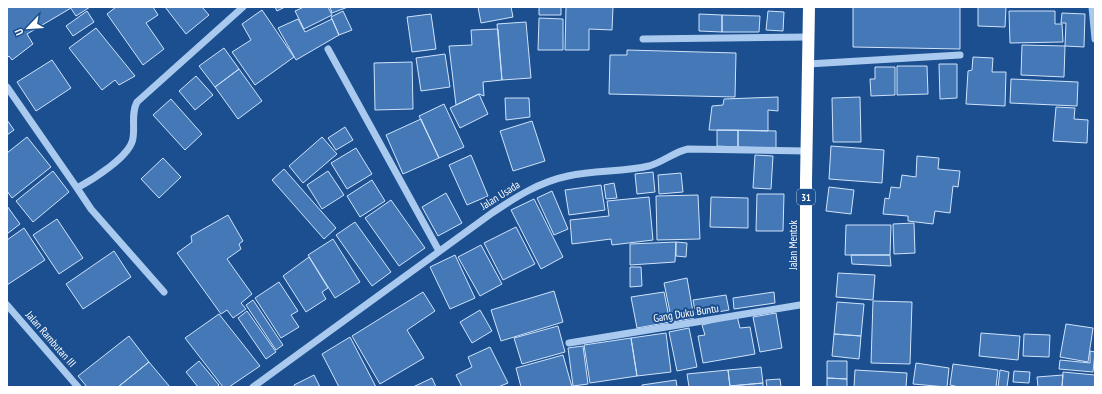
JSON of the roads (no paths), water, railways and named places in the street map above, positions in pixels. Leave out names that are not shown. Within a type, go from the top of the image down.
[{"type":"highway","name":"Jalan Mentok","points":[[806,387],[809,7]]},
{"type":"street","points":[[77,188],[120,158],[128,148],[133,140],[133,112],[137,102],[243,7]]},
{"type":"street","points":[[1092,7],[1095,39]]},
{"type":"street","points":[[643,39],[809,37]]},
{"type":"street","points":[[328,49],[439,251]]},
{"type":"street","points":[[808,64],[960,55]]},
{"type":"street","points":[[7,87],[91,209],[164,292]]},
{"type":"street","name":"Jalan Usada","points":[[253,387],[518,195],[543,183],[568,176],[652,165],[679,151],[688,149],[807,151]]},
{"type":"street","name":"Gang Duku Buntu","points":[[569,343],[806,304]]},
{"type":"street","name":"Jalan Rambutan III","points":[[7,305],[78,387]]}]
